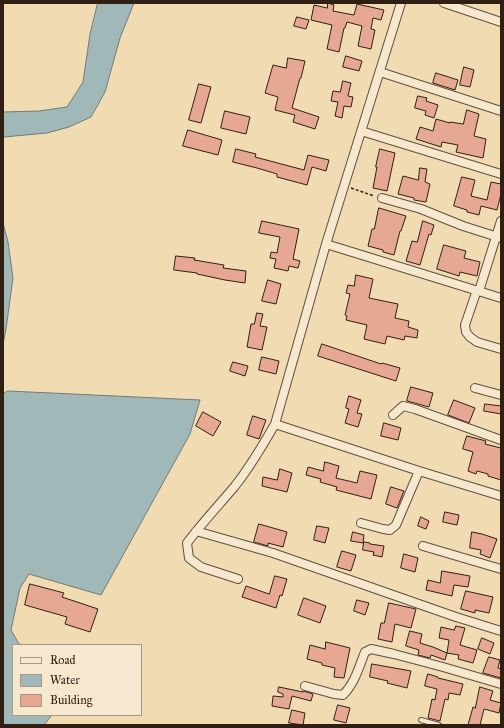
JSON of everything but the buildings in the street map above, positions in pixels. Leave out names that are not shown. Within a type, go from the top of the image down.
[{"type":"street","points":[[238,579],[201,566],[189,558],[187,543],[236,485],[263,445],[275,424],[326,244],[401,3]]},
{"type":"street","points":[[444,3],[501,22]]},
{"type":"street","points":[[380,72],[501,111]]},
{"type":"street","points":[[361,131],[501,174]]},
{"type":"street","points":[[382,198],[421,209],[463,226],[498,237]]},
{"type":"street","points":[[501,221],[498,237],[465,325],[466,332],[477,342],[501,349]]},
{"type":"street","points":[[326,244],[501,298]]},
{"type":"street","points":[[476,388],[501,395]]},
{"type":"street","points":[[393,415],[404,406],[501,440]]},
{"type":"street","points":[[275,424],[501,496]]},
{"type":"street","points":[[360,523],[390,530],[396,525],[419,471]]},
{"type":"street","points":[[196,531],[273,553],[456,617],[501,631]]},
{"type":"street","points":[[423,546],[501,569]]},
{"type":"street","points":[[305,686],[343,695],[353,682],[365,652],[371,649],[443,667],[501,684]]},
{"type":"lane","points":[[421,720],[439,725]]},
{"type":"path","points":[[344,186],[382,198]]},
{"type":"water","points":[[98,3],[134,3],[120,38],[105,92],[91,117],[69,127],[47,133],[3,138],[3,112],[39,111],[67,107],[83,82],[90,34]]},
{"type":"water","points":[[3,223],[8,242],[13,278],[3,344]]},
{"type":"water","points":[[8,391],[200,400],[190,434],[101,595],[29,574],[20,588],[11,630],[19,644],[12,644],[12,716],[51,716],[44,725],[3,725],[3,394]]}]
